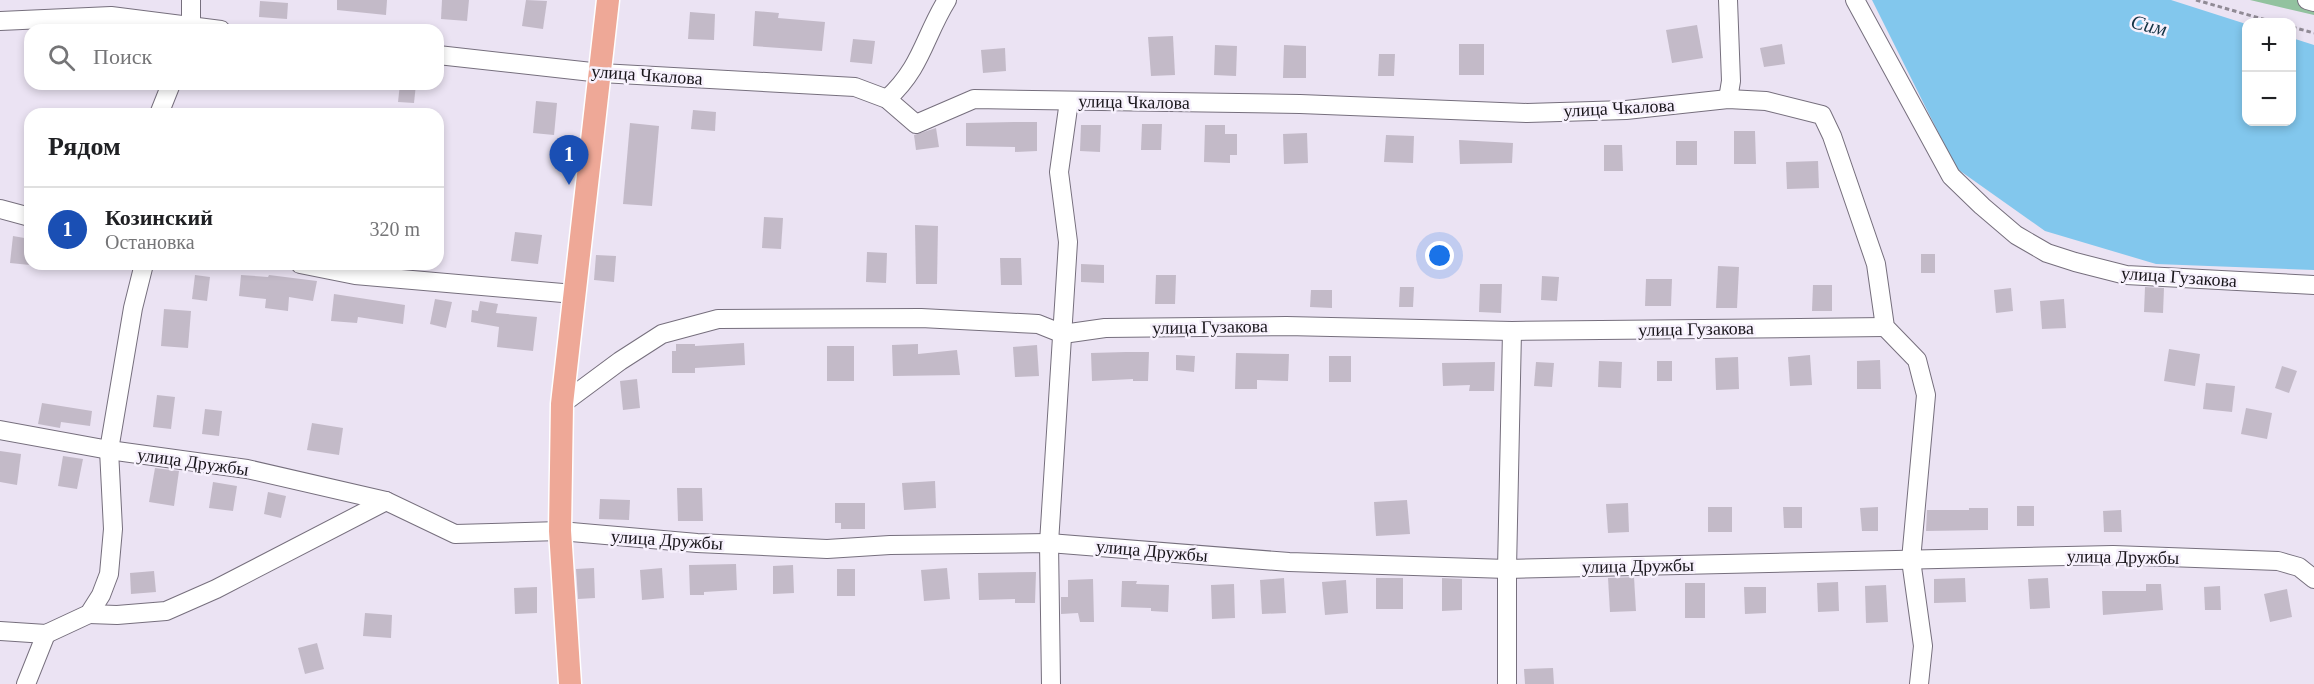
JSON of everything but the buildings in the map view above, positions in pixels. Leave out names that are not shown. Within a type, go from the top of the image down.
[{"type":"main road","points":[[570,684],[560,531],[562,404],[608,0]]},
{"type":"street","points":[[191,0],[191,24]]},
{"type":"street","points":[[887,99],[903,85],[919,60],[947,0]]},
{"type":"street","points":[[1728,0],[1731,81],[1728,99]]},
{"type":"street","name":"улица Гузакова","points":[[1854,0],[1952,176],[2016,235],[2047,253],[2126,275],[2314,285]]},
{"type":"street","points":[[2307,0],[2314,2]]},
{"type":"street","points":[[0,21],[111,16],[164,24]]},
{"type":"street","name":"улица Чкалова","points":[[444,56],[601,73],[855,87],[887,99],[916,124],[974,99],[1300,104],[1527,113],[1626,110],[1728,99],[1766,101],[1822,115],[1832,136],[1876,264],[1885,327]]},
{"type":"street","points":[[161,108],[169,90]]},
{"type":"street","points":[[1051,684],[1049,543],[1068,242],[1059,172],[1069,101]]},
{"type":"street","points":[[0,209],[24,216]]},
{"type":"street","points":[[88,614],[101,595],[109,574],[113,529],[109,450],[133,308],[142,270]]},
{"type":"street","points":[[330,270],[355,275],[574,294]]},
{"type":"street","name":"улица Гузакова","points":[[562,404],[620,361],[662,334],[718,319],[921,318],[1038,324],[1063,334],[1104,328],[1275,327],[1512,331],[1885,327]]},
{"type":"street","points":[[1885,327],[1917,360],[1926,395],[1911,560],[1923,646],[1919,684]]},
{"type":"street","points":[[1507,684],[1512,331]]},
{"type":"street","name":"улица Дружбы","points":[[0,430],[109,450],[247,469],[386,501],[455,534],[560,531],[697,543],[827,549],[890,545],[1049,543],[1289,562],[1507,569],[2113,555],[2278,561],[2299,567],[2314,579]]},
{"type":"street","points":[[0,631],[46,634],[88,614],[117,615],[166,611],[216,589],[386,501]]},
{"type":"street","points":[[26,684],[46,634]]},
{"type":"path","points":[[2196,0],[2259,18]]},
{"type":"path","points":[[2296,28],[2314,33]]},
{"type":"green space","points":[[2250,0],[2314,0],[2314,15]]},
{"type":"water","name":"Сим","points":[[1872,0],[2171,0],[2242,23],[2242,126],[2296,126],[2296,39],[2314,45],[2314,270],[2156,264],[2045,231],[1956,168]]},
{"type":"place","name":"Козинский","points":[[569,185]]}]
